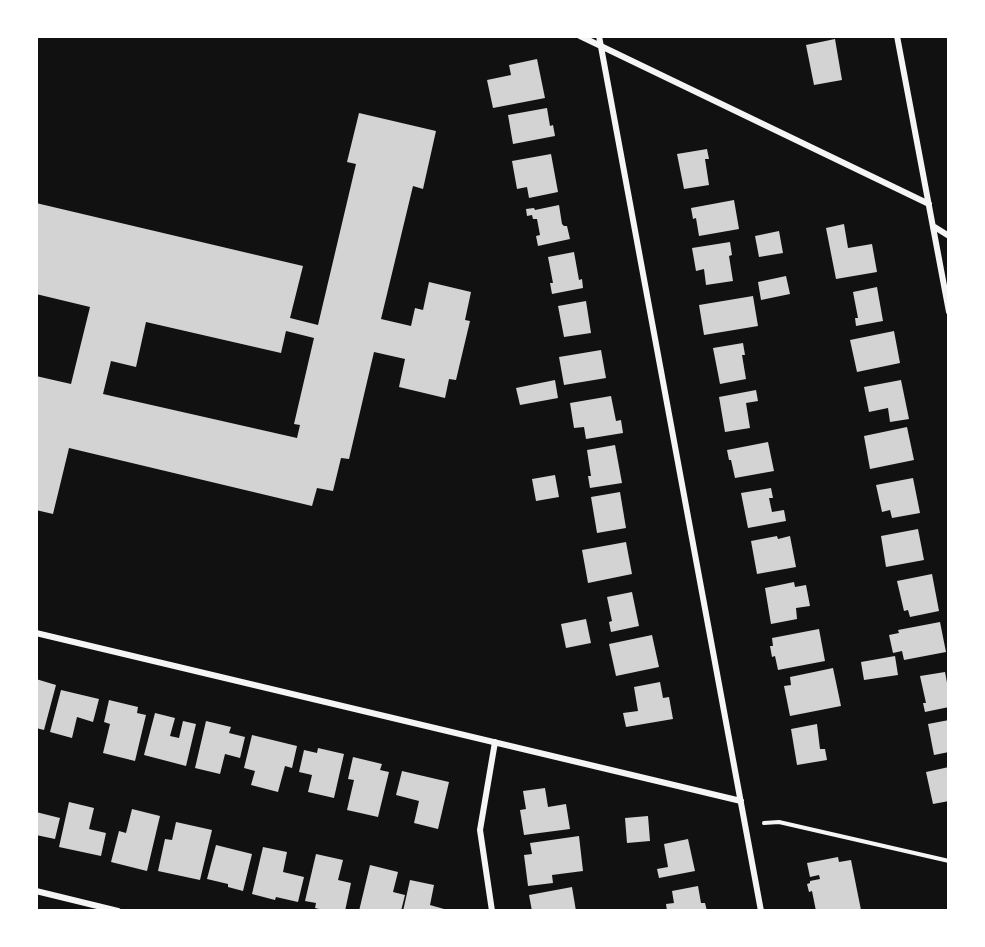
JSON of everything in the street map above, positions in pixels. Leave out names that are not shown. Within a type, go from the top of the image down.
[{"type":"street","points":[[580,36],[929,204]]},
{"type":"street","points":[[599,36],[761,911]]},
{"type":"street","points":[[897,36],[949,312]]},
{"type":"street","points":[[933,226],[949,236]]},
{"type":"street","points":[[36,633],[741,801]]},
{"type":"street","points":[[492,911],[480,830],[495,742]]},
{"type":"street","points":[[36,891],[118,911]]},
{"type":"path","points":[[764,822],[779,822],[949,861]]},
{"type":"building","points":[[835,39],[842,80],[814,85],[806,45]]},
{"type":"building","points":[[537,59],[545,98],[493,108],[487,80],[511,75],[509,65]]},
{"type":"building","points":[[547,108],[550,126],[553,125],[555,136],[513,144],[508,115]]},
{"type":"building","points":[[359,113],[436,131],[423,189],[413,186],[381,319],[411,326],[415,308],[423,310],[429,282],[471,292],[465,320],[470,321],[456,380],[449,379],[445,398],[399,387],[405,359],[374,352],[349,459],[341,458],[333,491],[317,488],[312,506],[69,448],[53,514],[36,510],[36,376],[71,384],[90,307],[36,294],[36,203],[303,266],[290,318],[318,325],[356,164],[347,162]],"holes":[[[146,322],[281,353],[286,331],[314,338],[294,424],[300,425],[297,438],[103,394],[111,361],[136,367]]]},
{"type":"building","points":[[707,149],[709,159],[705,159],[709,185],[684,189],[677,154]]},
{"type":"building","points":[[551,154],[558,192],[529,198],[527,187],[517,189],[512,161]]},
{"type":"building","points":[[734,200],[739,229],[699,236],[696,218],[693,219],[691,208]]},
{"type":"building","points":[[559,205],[562,224],[567,226],[570,239],[538,246],[536,236],[540,235],[537,219],[533,219],[532,215],[527,216],[526,209],[534,208],[535,210]]},
{"type":"building","points":[[844,224],[848,248],[872,244],[877,272],[836,279],[826,228]]},
{"type":"building","points":[[779,231],[783,253],[759,257],[755,236]]},
{"type":"building","points":[[730,242],[732,255],[729,256],[733,281],[706,285],[704,269],[696,271],[692,248]]},
{"type":"building","points":[[574,252],[579,280],[582,279],[583,288],[552,294],[550,283],[553,283],[548,257]]},
{"type":"building","points":[[786,276],[790,294],[761,300],[758,282]]},
{"type":"building","points":[[877,287],[883,321],[856,326],[855,318],[858,318],[853,292]]},
{"type":"building","points":[[753,296],[758,326],[704,335],[699,305]]},
{"type":"building","points":[[586,301],[591,333],[564,337],[558,306]]},
{"type":"building","points":[[894,331],[900,363],[857,372],[850,340]]},
{"type":"building","points":[[743,343],[745,355],[742,355],[746,379],[720,384],[713,348]]},
{"type":"building","points":[[601,350],[606,378],[564,385],[559,357]]},
{"type":"building","points":[[555,380],[558,398],[520,405],[516,388]]},
{"type":"building","points":[[901,380],[909,419],[890,422],[888,408],[869,412],[864,387]]},
{"type":"building","points":[[756,390],[758,401],[746,403],[750,428],[725,432],[719,397]]},
{"type":"building","points":[[611,396],[616,421],[621,420],[623,433],[586,439],[584,427],[574,428],[570,403]]},
{"type":"building","points":[[907,427],[914,460],[870,469],[864,436]]},
{"type":"building","points":[[768,442],[774,471],[735,478],[727,450]]},
{"type":"building","points":[[615,445],[622,483],[590,488],[588,476],[591,476],[587,450]]},
{"type":"building","points":[[555,475],[559,497],[536,501],[532,479]]},
{"type":"building","points":[[913,478],[920,513],[892,518],[890,510],[882,512],[876,485]]},
{"type":"building","points":[[771,488],[773,498],[769,498],[772,512],[784,510],[786,521],[748,528],[741,493]]},
{"type":"building","points":[[620,492],[626,528],[597,533],[591,497]]},
{"type":"building","points":[[918,529],[924,560],[886,567],[881,536]]},
{"type":"building","points":[[777,536],[778,539],[790,536],[796,567],[757,574],[751,541]]},
{"type":"building","points":[[626,542],[632,574],[588,583],[582,550]]},
{"type":"building","points":[[932,574],[939,611],[910,617],[908,610],[904,611],[897,581]]},
{"type":"building","points":[[794,582],[795,587],[806,585],[810,606],[796,608],[797,619],[771,624],[765,588]]},
{"type":"building","points":[[632,592],[639,626],[611,632],[609,622],[612,621],[607,597]]},
{"type":"building","points":[[586,619],[591,643],[566,648],[561,624]]},
{"type":"building","points":[[940,622],[946,652],[904,660],[902,651],[893,653],[889,635],[899,633],[898,630]]},
{"type":"building","points":[[819,629],[825,661],[778,670],[775,656],[772,657],[770,646],[773,646],[772,638]]},
{"type":"building","points":[[652,635],[659,667],[616,676],[609,644]]},
{"type":"building","points":[[895,656],[898,675],[864,680],[861,662]]},
{"type":"building","points":[[833,668],[841,706],[790,716],[784,686],[791,685],[790,677]]},
{"type":"building","points":[[945,672],[949,707],[925,712],[923,703],[926,703],[920,676]]},
{"type":"building","points":[[36,679],[56,685],[44,730],[36,728]]},
{"type":"building","points":[[660,682],[663,698],[669,697],[673,719],[626,727],[623,713],[638,711],[634,687]]},
{"type":"building","points":[[61,690],[99,699],[93,722],[77,717],[72,738],[50,732]]},
{"type":"building","points":[[109,700],[138,707],[137,713],[146,715],[135,761],[103,753],[110,724],[104,722]]},
{"type":"building","points":[[155,713],[175,718],[170,736],[179,738],[183,721],[196,724],[186,766],[144,755]]},
{"type":"building","points":[[949,720],[949,752],[934,755],[928,724]]},
{"type":"building","points":[[206,721],[231,727],[229,733],[245,737],[240,758],[225,754],[220,774],[195,768]]},
{"type":"building","points":[[817,724],[820,749],[825,749],[827,760],[797,765],[791,729]]},
{"type":"building","points":[[252,735],[297,746],[292,768],[285,766],[278,792],[251,785],[255,771],[244,768]]},
{"type":"building","points":[[318,748],[344,754],[334,798],[308,792],[312,775],[299,772],[304,750],[317,753]]},
{"type":"building","points":[[353,757],[382,764],[380,770],[389,772],[378,817],[347,810],[354,780],[348,779]]},
{"type":"building","points":[[949,767],[949,801],[933,804],[926,772]]},
{"type":"building","points":[[402,771],[449,782],[438,829],[414,823],[419,801],[396,795]]},
{"type":"building","points":[[545,788],[548,807],[566,804],[570,829],[524,835],[520,810],[526,809],[523,791]]},
{"type":"building","points":[[69,802],[94,808],[89,829],[106,833],[101,856],[59,847]]},
{"type":"building","points":[[132,809],[160,816],[147,871],[111,862],[119,831],[126,833]]},
{"type":"building","points":[[36,812],[60,818],[55,839],[36,835]]},
{"type":"building","points":[[648,816],[650,841],[627,843],[625,818]]},
{"type":"building","points":[[176,822],[212,830],[200,880],[158,871],[165,839],[172,840]]},
{"type":"building","points":[[579,836],[583,871],[552,875],[553,883],[528,886],[524,855],[532,854],[530,843]]},
{"type":"building","points":[[688,839],[695,871],[659,878],[657,869],[668,867],[664,844]]},
{"type":"building","points":[[216,845],[252,854],[243,891],[228,887],[228,884],[207,879]]},
{"type":"building","points":[[263,847],[287,852],[283,872],[304,877],[298,902],[276,897],[275,900],[252,894]]},
{"type":"building","points":[[316,854],[343,860],[338,880],[351,883],[345,911],[315,908],[316,903],[305,901]]},
{"type":"building","points":[[838,857],[839,862],[851,860],[861,910],[816,911],[812,891],[809,892],[807,884],[820,879],[819,875],[810,877],[807,863]]},
{"type":"building","points":[[370,865],[398,872],[393,892],[405,895],[401,911],[359,911]]},
{"type":"building","points":[[410,880],[434,885],[430,905],[451,911],[403,911]]},
{"type":"building","points":[[698,886],[701,903],[705,903],[707,911],[667,911],[666,904],[674,903],[672,891]]},
{"type":"building","points":[[572,887],[576,911],[532,911],[529,895]]}]
